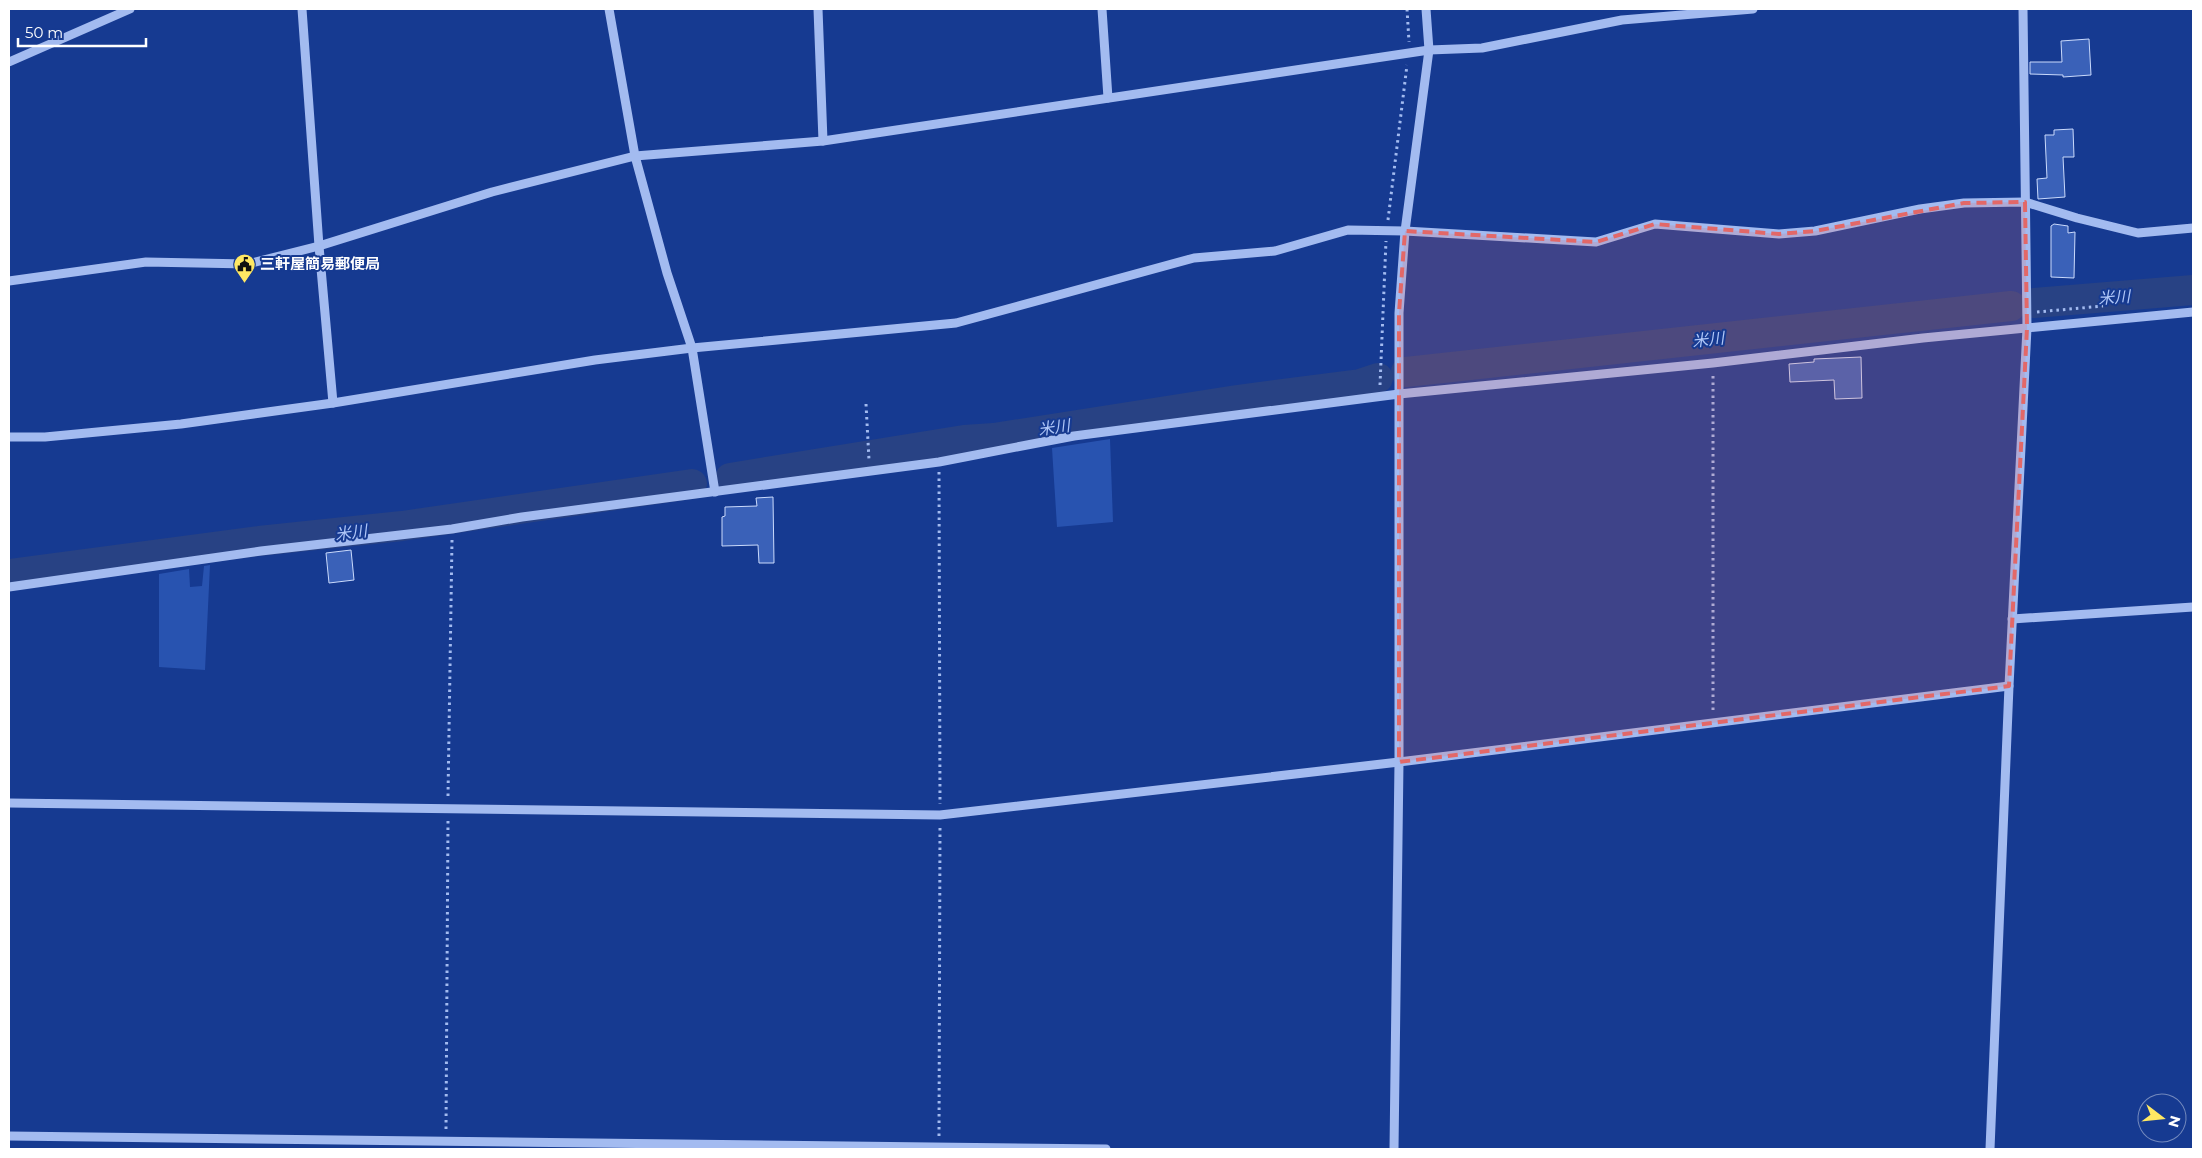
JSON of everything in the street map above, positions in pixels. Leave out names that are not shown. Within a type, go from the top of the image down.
[{"type":"street","points":[[9,62],[130,9]]},
{"type":"street","points":[[302,9],[319,246],[334,403]]},
{"type":"street","points":[[609,9],[636,156],[667,273],[692,348],[715,492]]},
{"type":"street","points":[[818,9],[823,141]]},
{"type":"street","points":[[1102,9],[1108,98]]},
{"type":"street","points":[[1394,1149],[1399,762],[1398,313],[1405,231],[1428,50],[1426,9]]},
{"type":"street","points":[[9,281],[146,262],[248,264],[319,246],[492,192],[636,156],[823,141],[1428,50],[1482,48],[1622,20],[1753,9]]},
{"type":"street","points":[[1990,1149],[2012,619],[2027,328],[2023,9]]},
{"type":"street","points":[[9,437],[45,437],[181,424],[334,403],[595,360],[692,348],[956,323],[1194,258],[1276,251],[1348,230],[1387,230],[1596,242],[1655,224],[1779,234],[1814,231],[1920,209],[1964,203],[2024,202],[2077,218],[2138,233],[2193,228]]},
{"type":"street","points":[[9,588],[261,550],[452,529],[522,517],[939,462],[1074,436],[1399,394],[1713,363],[1923,338],[2193,312]]},
{"type":"street","points":[[2012,619],[2193,607]]},
{"type":"street","points":[[9,803],[940,815],[1399,762],[2009,686]]},
{"type":"street","points":[[9,1136],[1106,1149]]},
{"type":"path","points":[[1376,391],[1382,381],[1387,230],[1408,53],[1407,9]]},
{"type":"path","points":[[1713,363],[1713,723]]},
{"type":"path","points":[[866,404],[868,451]]},
{"type":"path","points":[[939,462],[939,1146]]},
{"type":"path","points":[[446,1140],[452,529]]},
{"type":"highlighted area","points":[[2025,202],[2027,328],[2009,686],[1399,762],[1399,313],[1405,231],[1596,242],[1655,224],[1779,234],[1815,231],[1964,203]]},
{"type":"shaded area","points":[[1110,439],[1113,522],[1057,527],[1052,448]]},
{"type":"shaded area","points":[[210,565],[205,670],[159,667],[159,574],[189,569],[190,587],[202,586],[204,566]]},
{"type":"building","points":[[2089,39],[2091,75],[2063,77],[2063,75],[2030,74],[2030,62],[2062,62],[2061,41]]},
{"type":"building","points":[[2073,129],[2074,157],[2063,157],[2065,197],[2038,199],[2037,179],[2047,178],[2045,135],[2054,135],[2054,130]]},
{"type":"building","points":[[2054,224],[2068,226],[2068,233],[2075,232],[2074,278],[2051,277],[2051,226]]},
{"type":"building","points":[[1861,357],[1862,398],[1835,399],[1834,380],[1790,382],[1789,364],[1814,362],[1814,359]]},
{"type":"building","points":[[773,497],[774,563],[759,563],[758,545],[722,546],[722,517],[725,516],[725,507],[757,506],[756,498]]},
{"type":"building","points":[[351,550],[354,580],[329,583],[326,553]]},
{"type":"waterway","name":"米川","points":[[2034,303],[2193,290]]},
{"type":"waterway","name":"米川","points":[[1406,372],[2011,306]]},
{"type":"waterway","name":"米川","points":[[730,478],[964,440],[994,438],[1237,400],[1360,384],[1378,378]]},
{"type":"waterway","name":"米川","points":[[9,574],[259,541],[402,526],[692,484]]},
{"type":"place","name":"三軒屋簡易郵便局","points":[[244,283]]}]
